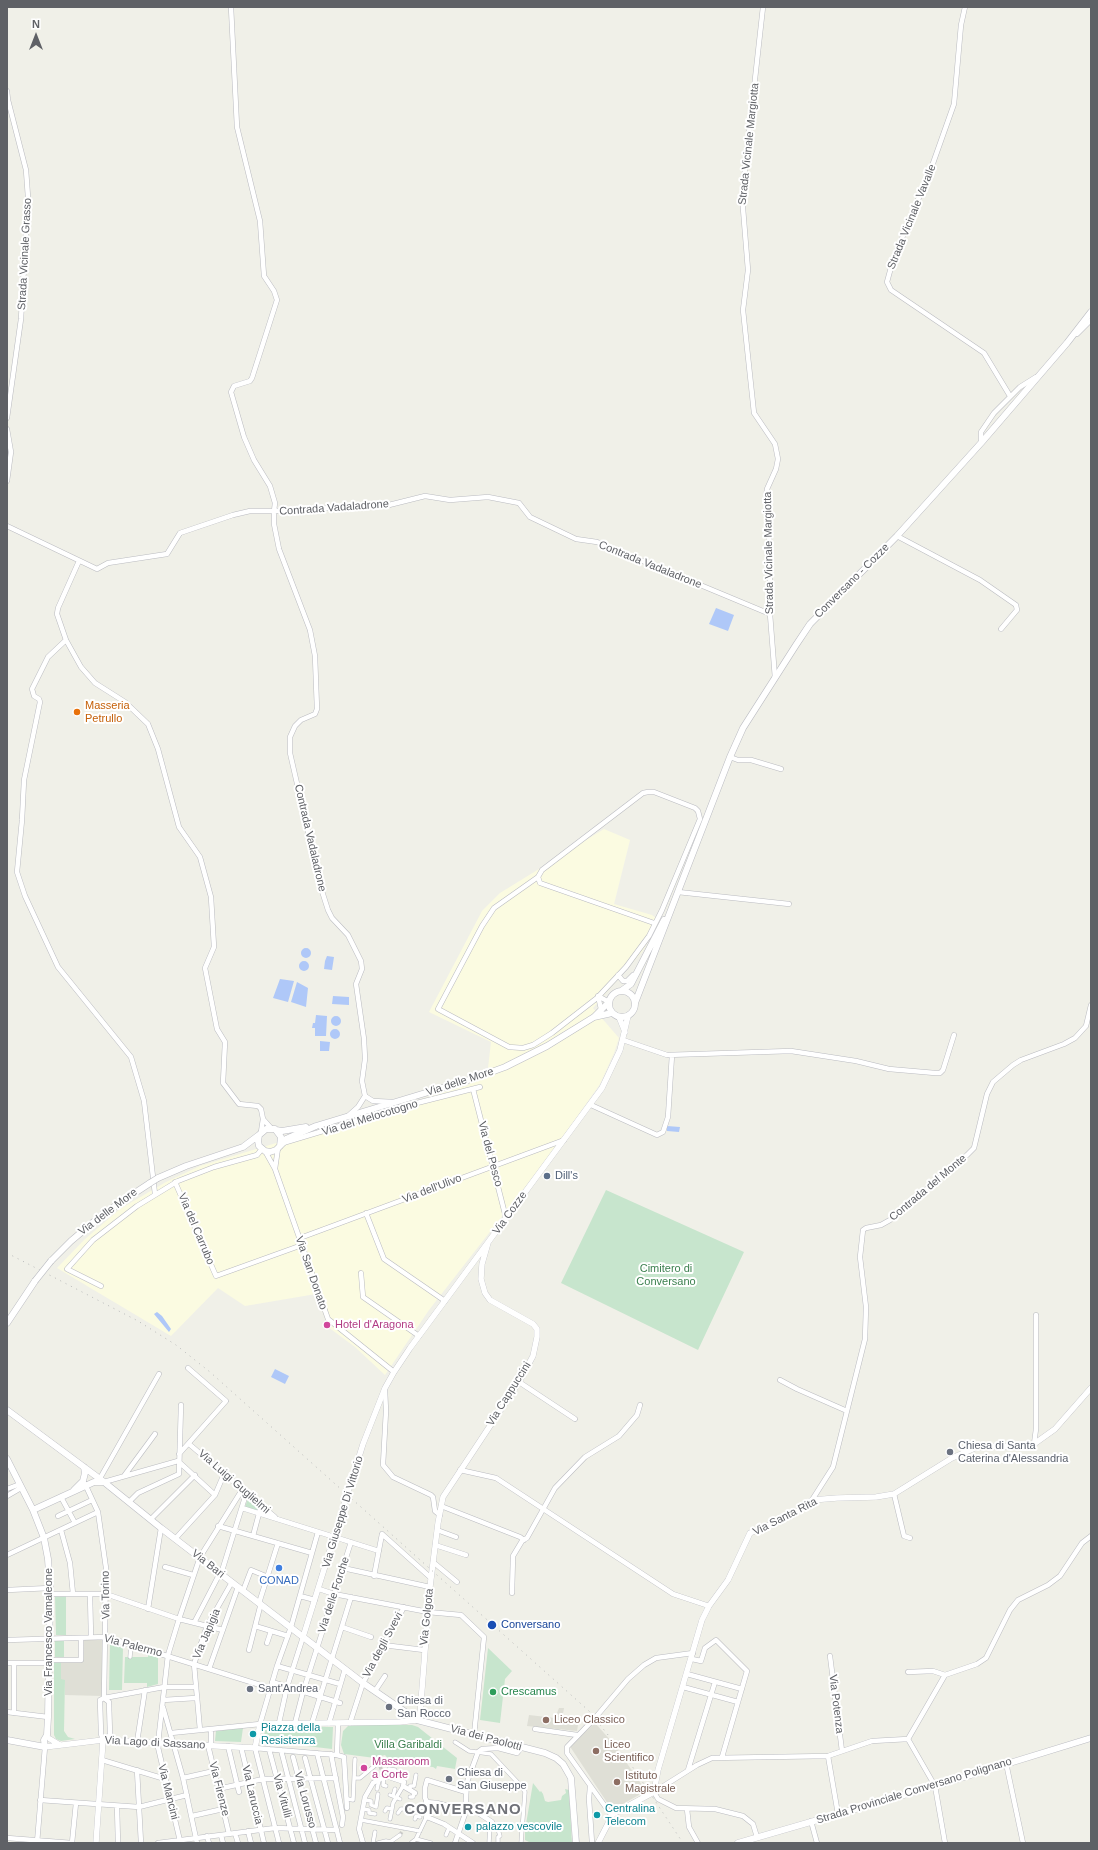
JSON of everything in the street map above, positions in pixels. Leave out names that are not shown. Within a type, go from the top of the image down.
[{"type":"main road","name":"Conversano - Cozze","points":[[678,892],[730,757],[743,728],[810,624],[897,536],[981,443],[1067,344],[1091,312]]},
{"type":"main road","points":[[594,1017],[609,1002],[613,995],[631,984],[678,892]]},
{"type":"main road","points":[[594,1017],[612,1013],[619,1017],[628,1016],[634,1011],[635,1003],[678,892]]},
{"type":"main road","points":[[621,991],[629,993],[635,1003]]},
{"type":"main road","points":[[609,1002],[612,1013]]},
{"type":"main road","name":"Via delle More","points":[[316,1126],[476,1078],[505,1067],[542,1049],[594,1017]]},
{"type":"main road","points":[[243,1147],[262,1149],[270,1152],[280,1146],[286,1139],[316,1126]]},
{"type":"main road","points":[[243,1147],[266,1129],[282,1131],[316,1126]]},
{"type":"main road","points":[[274,1129],[281,1137],[280,1146]]},
{"type":"main road","points":[[260,1134],[258,1141],[262,1149]]},
{"type":"main road","name":"Via delle More","points":[[7,1323],[34,1281],[71,1241],[103,1214],[158,1178],[186,1166],[243,1147]]},
{"type":"main road","name":"Via Bari","points":[[7,1410],[84,1467],[94,1481],[129,1502],[332,1660],[411,1716]]},
{"type":"main road","name":"Via Francesco Vamaleone","points":[[7,1460],[20,1484],[44,1538],[48,1559],[50,1592],[48,1717]]},
{"type":"main road","points":[[32,1510],[94,1481],[85,1473],[84,1467]]},
{"type":"main road","name":"Via dei Paolotti","points":[[411,1716],[417,1720],[552,1756],[559,1761],[567,1770],[571,1778],[576,1843]]},
{"type":"main road","points":[[45,1746],[50,1739],[48,1717]]},
{"type":"main road","points":[[45,1746],[44,1740],[48,1717]]},
{"type":"main road","name":"Strada Provinciale Conversano Polignano","points":[[738,1843],[747,1842],[757,1837],[935,1786],[1091,1738]]},
{"type":"main road","name":"Via Lago di Sassano","points":[[7,1740],[45,1746]]},
{"type":"street","points":[[7,526],[97,569],[108,563],[167,554],[180,533],[233,515],[250,512],[274,511],[275,503],[270,486],[254,460],[244,437],[231,392],[234,386],[250,381],[252,378],[277,300],[274,290],[264,276],[260,221],[237,127],[231,7]]},
{"type":"street","name":"Strada Vicinale Margiotta","points":[[763,7],[742,196],[748,270],[743,310],[754,413],[775,444],[778,454],[778,465],[770,481],[766,496],[770,548],[770,614],[775,678]]},
{"type":"street","name":"Strada Vicinale Vavalle","points":[[965,7],[961,25],[954,104],[932,166],[893,260],[887,282],[891,290],[984,352],[1010,396]]},
{"type":"street","name":"Strada Vicinale Grasso","points":[[7,91],[26,170],[28,198],[21,319],[7,418]]},
{"type":"street","points":[[1067,344],[1091,320]]},
{"type":"street","points":[[981,443],[981,432],[1002,404],[1020,387],[1038,376]]},
{"type":"street","points":[[7,428],[11,452],[7,481]]},
{"type":"street","name":"Contrada Vadaladrone","points":[[365,1096],[362,1081],[365,1059],[364,1039],[356,984],[362,969],[361,961],[348,935],[332,918],[328,910],[321,888],[290,753],[290,737],[295,726],[314,714],[316,709],[315,656],[310,630],[279,549],[274,524],[274,511],[389,505],[425,496],[450,500],[488,497],[519,503],[530,517],[576,539],[597,542],[770,614]]},
{"type":"street","points":[[897,536],[974,576],[1016,605],[1017,610],[1001,629]]},
{"type":"street","points":[[79,561],[58,608],[57,614],[66,640],[81,666],[95,683],[125,702],[148,724],[158,749],[179,827],[200,857],[211,897],[214,947],[206,968],[217,1029],[225,1042],[223,1083],[239,1104],[258,1106],[261,1109],[263,1119],[260,1134]]},
{"type":"street","points":[[66,640],[48,657],[32,689],[32,694],[39,699],[40,702],[24,780],[17,872],[25,896],[58,967],[131,1057],[144,1101],[155,1194]]},
{"type":"street","points":[[730,757],[738,760],[751,760],[781,768]]},
{"type":"street","points":[[654,792],[695,808],[698,811],[700,819],[662,910],[654,923],[649,936],[618,975],[598,996],[552,1033],[533,1045],[523,1048],[509,1047],[438,1010],[488,916],[501,902],[538,877],[542,870],[643,793],[654,792]]},
{"type":"street","points":[[538,877],[540,883],[654,923]]},
{"type":"street","points":[[678,892],[789,904]]},
{"type":"street","points":[[618,975],[623,981],[630,979],[654,941]]},
{"type":"street","points":[[598,996],[609,1002]]},
{"type":"street","points":[[598,996],[601,1009]]},
{"type":"street","name":"Contrada del Monte","points":[[847,1411],[865,1339],[866,1307],[860,1256],[860,1242],[864,1230],[866,1228],[881,1225],[890,1220],[974,1148],[988,1091],[993,1082],[1022,1060],[1070,1041],[1088,1026],[1091,1005]]},
{"type":"street","name":"Via Cozze","points":[[385,1388],[394,1372],[419,1336],[591,1105],[614,1064],[623,1040],[628,1016]]},
{"type":"street","points":[[619,1017],[625,1032]]},
{"type":"street","points":[[623,1040],[672,1055],[790,1051],[856,1061],[889,1068],[940,1073],[943,1070],[954,1035]]},
{"type":"street","points":[[591,1105],[657,1135],[663,1132],[668,1117],[672,1055]]},
{"type":"street","name":"Via del Melocotogno","points":[[280,1146],[413,1104],[480,1087]]},
{"type":"street","name":"Via del Pesco","points":[[473,1089],[506,1218]]},
{"type":"street","points":[[348,1116],[358,1107],[365,1096],[373,1101],[395,1102]]},
{"type":"street","points":[[263,1119],[274,1129]]},
{"type":"street","name":"Via dell'Ulivo","points":[[300,1238],[493,1165],[564,1140]]},
{"type":"street","points":[[275,1169],[280,1146]]},
{"type":"street","points":[[101,1286],[67,1269],[93,1240],[114,1222],[155,1194],[176,1182],[214,1166],[257,1155],[262,1149]]},
{"type":"street","name":"Via San Donato","points":[[262,1149],[275,1169],[328,1319],[394,1372]]},
{"type":"street","name":"Via del Carrubo","points":[[176,1182],[216,1276],[302,1245]]},
{"type":"street","points":[[366,1214],[384,1260],[445,1301]]},
{"type":"street","name":"Via Cappuccini","points":[[440,1515],[443,1497],[519,1382],[533,1356],[537,1337],[536,1329],[528,1320],[490,1300],[485,1293],[480,1279],[482,1264],[488,1243]]},
{"type":"street","points":[[361,1273],[363,1297],[419,1336]]},
{"type":"street","points":[[1034,1444],[1036,1429],[1036,1315]]},
{"type":"street","points":[[179,1454],[226,1401],[188,1368]]},
{"type":"street","points":[[94,1481],[159,1374]]},
{"type":"street","points":[[780,1380],[847,1411],[833,1467],[812,1500]]},
{"type":"street","points":[[519,1382],[575,1419]]},
{"type":"street","points":[[385,1388],[386,1411],[383,1465],[393,1477],[431,1495],[433,1497],[435,1511],[440,1515]]},
{"type":"street","name":"Via Giuseppe Di Vittorio","points":[[303,1637],[364,1444],[385,1388]]},
{"type":"street","name":"Via Santa Rita","points":[[654,1792],[658,1770],[702,1620],[709,1606],[728,1580],[750,1533],[793,1515],[812,1500],[876,1497],[894,1494],[963,1452],[984,1446],[1021,1447],[1034,1444],[1054,1429],[1091,1388]]},
{"type":"street","points":[[129,1502],[138,1493],[177,1476],[181,1405]]},
{"type":"street","points":[[512,1593],[513,1556],[527,1538],[555,1488],[584,1457],[618,1436],[637,1415],[640,1405]]},
{"type":"street","points":[[124,1476],[155,1434]]},
{"type":"street","name":"Via Luigi Guglielmi","points":[[189,1444],[278,1520]]},
{"type":"street","points":[[94,1481],[124,1476],[178,1461]]},
{"type":"street","points":[[178,1461],[215,1494]]},
{"type":"street","points":[[460,1470],[496,1478],[673,1594],[709,1606]]},
{"type":"street","points":[[175,1539],[215,1494],[224,1474]]},
{"type":"street","points":[[151,1519],[195,1475]]},
{"type":"street","name":"Via Torino","points":[[94,1481],[89,1493],[98,1512],[106,1568],[104,1698]]},
{"type":"street","points":[[7,1489],[20,1484]]},
{"type":"street","points":[[7,1496],[18,1489],[20,1484]]},
{"type":"street","points":[[158,1743],[168,1655],[179,1619],[200,1557],[218,1526],[242,1490]]},
{"type":"street","points":[[194,1623],[221,1574],[246,1494]]},
{"type":"street","points":[[894,1494],[904,1536],[910,1538]]},
{"type":"street","points":[[61,1496],[75,1523]]},
{"type":"street","points":[[58,1516],[92,1500]]},
{"type":"street","points":[[253,1536],[261,1506]]},
{"type":"street","points":[[441,1506],[520,1537],[524,1540]]},
{"type":"street","points":[[242,1508],[379,1551]]},
{"type":"street","points":[[7,1555],[98,1512]]},
{"type":"street","name":"Via Golgota","points":[[417,1720],[420,1715],[424,1650],[431,1578],[440,1515]]},
{"type":"street","points":[[218,1526],[312,1553]]},
{"type":"street","points":[[148,1609],[161,1528]]},
{"type":"street","points":[[61,1530],[70,1563],[73,1594]]},
{"type":"street","points":[[437,1530],[456,1537]]},
{"type":"street","points":[[279,1843],[256,1746],[259,1725],[277,1666],[291,1627],[318,1532]]},
{"type":"street","points":[[374,1576],[382,1534],[431,1578]]},
{"type":"street","points":[[908,1672],[933,1671],[945,1675],[977,1664],[986,1658],[1010,1610],[1018,1600],[1048,1585],[1060,1576],[1082,1543],[1091,1536]]},
{"type":"street","name":"Via delle Forche","points":[[295,1723],[303,1692],[351,1542]]},
{"type":"street","points":[[250,1650],[261,1604],[260,1600],[278,1543]]},
{"type":"street","points":[[436,1545],[466,1555]]},
{"type":"street","points":[[433,1562],[457,1582]]},
{"type":"street","points":[[165,1567],[194,1575]]},
{"type":"street","points":[[343,1568],[430,1588]]},
{"type":"street","points":[[209,1669],[222,1630],[240,1589],[251,1570],[268,1577]]},
{"type":"street","name":"Via Japigia","points":[[194,1664],[208,1626],[232,1582]]},
{"type":"street","points":[[319,1589],[334,1594],[428,1612],[461,1615],[484,1637],[474,1735]]},
{"type":"street","points":[[7,1590],[73,1594],[106,1594],[179,1619],[222,1630]]},
{"type":"street","points":[[90,1594],[91,1637]]},
{"type":"street","points":[[300,1596],[315,1600]]},
{"type":"street","points":[[312,1723],[352,1597]]},
{"type":"street","name":"Via degli Svevi","points":[[350,1723],[363,1683],[404,1607]]},
{"type":"street","points":[[255,1626],[288,1636]]},
{"type":"street","points":[[342,1626],[371,1637]]},
{"type":"street","points":[[267,1644],[271,1631]]},
{"type":"street","name":"Via Palermo","points":[[7,1640],[106,1637],[168,1655],[270,1688]]},
{"type":"street","points":[[279,1724],[287,1687],[303,1637]]},
{"type":"street","points":[[7,1663],[81,1660],[81,1638]]},
{"type":"street","points":[[612,1816],[590,1787],[567,1750],[569,1744],[577,1735],[595,1718],[628,1679],[644,1664],[656,1658],[692,1656],[701,1661],[704,1648],[716,1640],[719,1641],[747,1671],[722,1756]]},
{"type":"street","points":[[130,1657],[131,1645]]},
{"type":"street","points":[[383,1645],[424,1650]]},
{"type":"street","name":"Via Potenza","points":[[830,1656],[842,1751]]},
{"type":"street","points":[[14,1663],[14,1713]]},
{"type":"street","points":[[194,1664],[200,1730]]},
{"type":"street","points":[[277,1666],[340,1684]]},
{"type":"street","points":[[329,1723],[338,1703],[340,1684],[345,1669]]},
{"type":"street","points":[[687,1674],[742,1689]]},
{"type":"street","points":[[908,1739],[945,1675]]},
{"type":"street","points":[[375,1691],[384,1676]]},
{"type":"street","points":[[272,1682],[338,1703]]},
{"type":"street","points":[[688,1770],[715,1682]]},
{"type":"street","points":[[96,1843],[100,1805],[103,1740],[100,1734],[100,1700],[164,1687],[195,1687]]},
{"type":"street","points":[[683,1687],[738,1702]]},
{"type":"street","points":[[137,1742],[145,1690]]},
{"type":"street","points":[[103,1740],[110,1735],[109,1702],[104,1698]]},
{"type":"street","points":[[163,1702],[196,1698]]},
{"type":"street","points":[[163,1702],[175,1744],[192,1816],[196,1840]]},
{"type":"street","points":[[7,1712],[48,1717]]},
{"type":"street","points":[[400,1722],[411,1716]]},
{"type":"street","points":[[171,1733],[295,1723],[400,1722],[417,1720]]},
{"type":"street","points":[[337,1754],[338,1723]]},
{"type":"street","name":"Via Firenze","points":[[211,1729],[209,1745],[229,1834]]},
{"type":"street","points":[[535,1729],[577,1735]]},
{"type":"street","points":[[50,1739],[60,1745]]},
{"type":"street","points":[[598,1843],[612,1816],[706,1760],[722,1756],[828,1756],[872,1741],[908,1739]]},
{"type":"street","points":[[908,1739],[935,1786],[945,1843]]},
{"type":"street","name":"Via Lago di Sassano","points":[[45,1746],[103,1740],[241,1747],[256,1746]]},
{"type":"street","points":[[455,1742],[469,1751],[489,1753],[524,1790],[521,1842]]},
{"type":"street","name":"Via Mancini","points":[[158,1743],[180,1842]]},
{"type":"street","points":[[37,1842],[45,1746]]},
{"type":"street","points":[[228,1746],[239,1792]]},
{"type":"street","points":[[256,1746],[281,1750],[292,1754],[337,1754],[344,1757],[348,1799],[347,1808]]},
{"type":"street","name":"Via Laruccia","points":[[241,1747],[264,1843]]},
{"type":"street","points":[[455,1843],[465,1813],[467,1782],[478,1752],[482,1749],[498,1748],[517,1753],[522,1748]]},
{"type":"street","name":"Via Vitulli","points":[[269,1749],[294,1843]]},
{"type":"street","points":[[281,1750],[305,1843]]},
{"type":"street","points":[[317,1753],[340,1843]]},
{"type":"street","name":"Via Lorusso","points":[[292,1754],[316,1843]]},
{"type":"street","points":[[331,1754],[343,1817],[342,1825]]},
{"type":"street","points":[[305,1755],[328,1843]]},
{"type":"street","points":[[828,1756],[838,1814]]},
{"type":"street","points":[[348,1799],[353,1800],[355,1758]]},
{"type":"street","points":[[102,1760],[165,1779]]},
{"type":"street","points":[[355,1778],[360,1778],[378,1763]]},
{"type":"street","points":[[1006,1763],[1023,1843]]},
{"type":"street","points":[[389,1769],[395,1770],[394,1779]]},
{"type":"street","points":[[137,1770],[141,1843]]},
{"type":"street","points":[[183,1778],[214,1771]]},
{"type":"street","points":[[414,1792],[410,1786],[414,1786],[416,1775]]},
{"type":"street","points":[[384,1777],[383,1785],[386,1786]]},
{"type":"street","points":[[363,1843],[359,1829],[365,1800],[369,1788],[384,1777],[404,1782],[403,1786],[395,1797],[390,1819]]},
{"type":"street","points":[[218,1789],[263,1779],[336,1778]]},
{"type":"street","points":[[377,1789],[379,1780]]},
{"type":"street","points":[[426,1805],[424,1793],[426,1782],[429,1781],[466,1792]]},
{"type":"street","points":[[403,1786],[414,1792],[424,1793]]},
{"type":"street","points":[[590,1787],[589,1799],[592,1843]]},
{"type":"street","points":[[395,1789],[395,1797]]},
{"type":"street","points":[[410,1797],[412,1797],[414,1792]]},
{"type":"street","points":[[654,1792],[658,1799],[676,1808],[687,1810],[715,1809],[743,1816],[753,1824],[757,1837]]},
{"type":"street","points":[[365,1800],[371,1801],[371,1806],[376,1807],[378,1794]]},
{"type":"street","points":[[40,1800],[139,1807],[187,1795]]},
{"type":"street","points":[[387,1802],[393,1803]]},
{"type":"street","points":[[7,1838],[37,1842],[72,1843],[76,1803]]},
{"type":"street","points":[[414,1808],[437,1803],[465,1813]]},
{"type":"street","points":[[411,1843],[416,1839],[426,1818],[430,1805],[426,1805]]},
{"type":"street","points":[[466,1805],[486,1816],[491,1824],[489,1843]]},
{"type":"street","points":[[117,1806],[118,1843]]},
{"type":"street","points":[[385,1811],[387,1808],[392,1809]]},
{"type":"street","points":[[192,1816],[223,1809]]},
{"type":"street","points":[[363,1809],[369,1810],[369,1813],[375,1814]]},
{"type":"street","points":[[398,1813],[398,1810],[407,1809]]},
{"type":"street","points":[[687,1810],[689,1827],[698,1843]]},
{"type":"street","points":[[415,1819],[416,1816],[420,1817]]},
{"type":"street","points":[[426,1818],[444,1824],[473,1843]]},
{"type":"street","points":[[361,1820],[377,1821],[403,1830],[420,1831]]},
{"type":"street","points":[[811,1821],[818,1843]]},
{"type":"street","points":[[491,1824],[497,1826],[500,1836],[498,1837],[498,1843]]},
{"type":"street","points":[[158,1843],[196,1840],[208,1836],[261,1829],[290,1828],[337,1830]]},
{"type":"street","points":[[446,1835],[450,1828]]},
{"type":"street","points":[[248,1831],[251,1843]]},
{"type":"street","points":[[373,1843],[375,1832]]},
{"type":"street","points":[[235,1833],[238,1843]]},
{"type":"street","points":[[221,1835],[223,1843]]},
{"type":"street","points":[[378,1843],[386,1841],[390,1842],[400,1835]]},
{"type":"street","points":[[208,1836],[209,1843]]},
{"type":"street","points":[[416,1839],[431,1843]]},
{"type":"shaded area","points":[[604,829],[630,840],[614,904],[652,915],[660,921],[642,952],[593,1008],[619,1038],[614,1053],[600,1084],[553,1151],[429,1310],[385,1375],[355,1347],[328,1327],[316,1294],[245,1306],[218,1288],[171,1336],[57,1268],[84,1240],[120,1209],[166,1182],[200,1166],[468,1085],[488,1068],[491,1042],[429,1012],[482,911],[500,893]]},
{"type":"shaded area","points":[[84,1640],[103,1640],[102,1696],[65,1695],[65,1680],[61,1680],[61,1661],[83,1662]]},
{"type":"shaded area","name":"Liceo Classico","points":[[559,1708],[564,1708],[562,1719],[567,1720],[567,1724],[578,1725],[577,1731],[527,1726],[529,1715],[555,1718]]},
{"type":"shaded area","points":[[595,1723],[613,1743],[646,1791],[612,1810],[571,1748],[571,1745]]},
{"type":"green space","name":"Cimitero di Conversano","points":[[606,1190],[744,1252],[698,1350],[561,1283]]},
{"type":"green space","points":[[248,1498],[260,1507],[258,1511],[245,1507]]},
{"type":"green space","points":[[55,1596],[66,1596],[66,1635],[56,1635]]},
{"type":"green space","points":[[55,1640],[64,1640],[64,1657],[55,1657]]},
{"type":"green space","points":[[110,1642],[123,1648],[122,1690],[109,1690]]},
{"type":"green space","name":"Crescamus","points":[[488,1648],[512,1671],[505,1679],[500,1723],[480,1720]]},
{"type":"green space","points":[[148,1654],[158,1658],[158,1684],[147,1687],[147,1683],[124,1683],[125,1657],[148,1657]]},
{"type":"green space","points":[[54,1662],[61,1662],[61,1679],[65,1680],[64,1731],[68,1737],[75,1739],[61,1741],[56,1739],[54,1735]]},
{"type":"green space","name":"Villa Garibaldi","points":[[412,1725],[418,1727],[457,1758],[455,1769],[437,1766],[436,1769],[433,1767],[389,1764],[389,1760],[385,1755],[375,1758],[344,1754],[341,1745],[343,1731],[348,1726]]},
{"type":"green space","points":[[265,1726],[333,1727],[332,1749],[264,1741]]},
{"type":"green space","points":[[243,1728],[241,1742],[215,1741],[216,1731]]},
{"type":"green space","points":[[533,1783],[543,1794],[545,1801],[548,1802],[561,1800],[562,1796],[566,1793],[565,1789],[569,1790],[572,1843],[531,1843],[525,1840],[525,1830]]},
{"type":"water","points":[[716,608],[734,615],[728,631],[709,624]]},
{"type":"water","points":[[304,948],[308,948],[310,949],[310,957],[304,958],[301,955],[301,951]]},
{"type":"water","points":[[327,956],[334,957],[332,970],[324,969]]},
{"type":"water","points":[[302,961],[306,961],[308,962],[308,970],[302,971],[299,968],[299,964]]},
{"type":"water","points":[[280,979],[294,981],[288,1002],[273,998]]},
{"type":"water","points":[[297,982],[308,988],[306,1007],[291,1002]]},
{"type":"water","points":[[333,996],[349,997],[349,1005],[332,1004]]},
{"type":"water","points":[[316,1015],[327,1016],[326,1036],[315,1036],[315,1028],[312,1028],[313,1023],[315,1023]]},
{"type":"water","points":[[334,1016],[338,1016],[340,1017],[340,1025],[334,1026],[331,1023],[331,1019]]},
{"type":"water","points":[[333,1029],[337,1029],[339,1030],[339,1038],[333,1039],[330,1036],[330,1032]]},
{"type":"water","points":[[320,1041],[330,1042],[329,1051],[320,1051]]},
{"type":"water","points":[[667,1126],[680,1127],[679,1132],[667,1131]]},
{"type":"water","points":[[157,1312],[162,1316],[171,1329],[169,1332],[154,1314]]},
{"type":"water","points":[[275,1369],[289,1376],[285,1384],[271,1377]]},
{"type":"tunnel","points":[[380,1766],[384,1777]]},
{"type":"tunnel","points":[[400,1835],[403,1830]]},
{"type":"railway","points":[[7,1253],[138,1321],[176,1345],[210,1372],[589,1711],[628,1760],[683,1843]]},
{"type":"place","name":"Masseria Petrullo","points":[[77,712]]},
{"type":"place","name":"Dill's","points":[[547,1176]]},
{"type":"place","name":"Hotel d'Aragona","points":[[327,1325]]},
{"type":"place","name":"Chiesa di Santa Caterina d'Alessandria","points":[[950,1452]]},
{"type":"place","name":"CONAD","points":[[279,1568]]},
{"type":"place","name":"Conversano","points":[[492,1625]]},
{"type":"place","name":"Sant'Andrea","points":[[250,1689]]},
{"type":"place","name":"Crescamus","points":[[493,1692]]},
{"type":"place","name":"Chiesa di San Rocco","points":[[389,1707]]},
{"type":"place","name":"Liceo Classico","points":[[546,1720]]},
{"type":"place","name":"Piazza della Resistenza","points":[[253,1734]]},
{"type":"place","name":"Liceo Scientifico","points":[[596,1751]]},
{"type":"place","name":"Massaroom a Corte","points":[[364,1768]]},
{"type":"place","name":"Chiesa di San Giuseppe","points":[[449,1779]]},
{"type":"place","name":"Istituto Magistrale","points":[[617,1782]]},
{"type":"place","name":"Centralina Telecom","points":[[597,1815]]},
{"type":"place","name":"palazzo vescovile","points":[[468,1827]]},
{"type":"district","name":"CONVERSANO","points":[[463,1810]]}]
